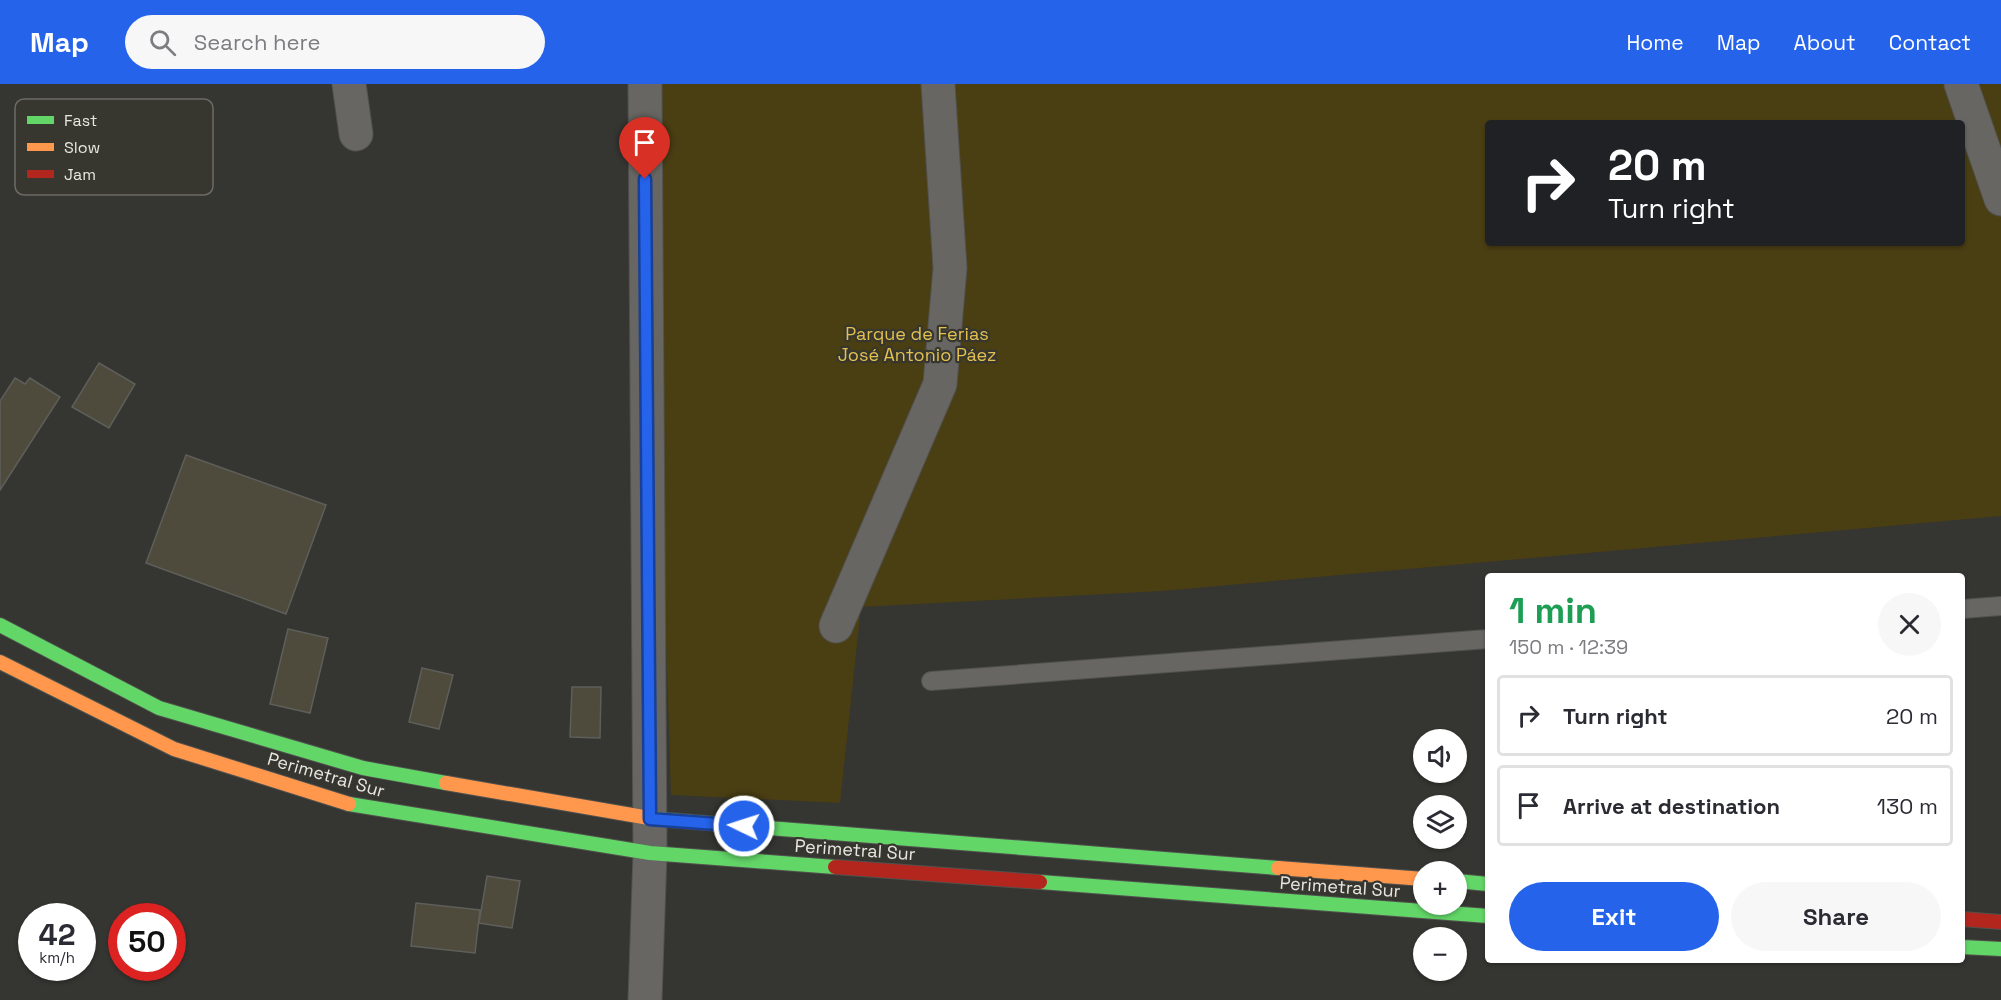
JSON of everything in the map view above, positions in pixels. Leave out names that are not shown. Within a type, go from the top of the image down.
[{"type":"main road","name":"Perimetral Sur","points":[[0,625],[170,711],[363,768],[650,819],[1413,878]]},
{"type":"main road","name":"Perimetral Sur","points":[[0,662],[174,749],[360,807],[650,853],[1485,916]]},
{"type":"main road","points":[[1467,882],[1485,884]]},
{"type":"main road","points":[[1965,919],[2001,922]]},
{"type":"main road","points":[[1965,947],[2001,949]]},
{"type":"street","points":[[349,84],[356,134]]},
{"type":"street","points":[[645,84],[650,819],[645,1000]]},
{"type":"street","points":[[836,626],[940,384],[950,268],[938,84]]},
{"type":"street","points":[[1961,84],[2001,199]]},
{"type":"lane","points":[[1965,609],[2001,606]]},
{"type":"lane","points":[[931,681],[1485,639]]},
{"type":"green space","name":"Parque de Ferias José Antonio Páez","points":[[648,84],[2001,84],[2001,516],[1162,591],[861,607],[840,803],[671,795]]},
{"type":"building","points":[[99,363],[135,384],[109,428],[72,407]]},
{"type":"building","points":[[15,378],[25,384],[30,378],[60,397],[0,490],[0,401]]},
{"type":"building","points":[[186,455],[326,505],[286,614],[146,563]]},
{"type":"building","points":[[288,629],[328,638],[310,713],[270,704]]},
{"type":"building","points":[[422,668],[453,675],[439,729],[409,722]]},
{"type":"building","points":[[572,687],[601,687],[600,738],[570,737]]},
{"type":"building","points":[[487,876],[520,881],[512,928],[479,923]]},
{"type":"building","points":[[416,903],[480,910],[475,953],[411,946]]},
{"type":"traffic: fast","points":[[0,625],[159,708],[363,768],[446,783]]},
{"type":"traffic: fast","points":[[349,804],[650,853],[835,867]]},
{"type":"traffic: fast","points":[[655,819],[1278,868]]},
{"type":"traffic: fast","points":[[1040,882],[1485,916]]},
{"type":"traffic: fast","points":[[1467,882],[1485,884]]},
{"type":"traffic: fast","points":[[1965,947],[2001,949]]},
{"type":"traffic: slow","points":[[0,662],[174,749],[349,804]]},
{"type":"traffic: slow","points":[[446,783],[655,819]]},
{"type":"traffic: slow","points":[[1278,868],[1413,878]]},
{"type":"traffic: jam","points":[[835,867],[1040,882]]},
{"type":"traffic: jam","points":[[1965,919],[2001,922]]},
{"type":"route","points":[[645,179],[650,819],[744,826]]}]
